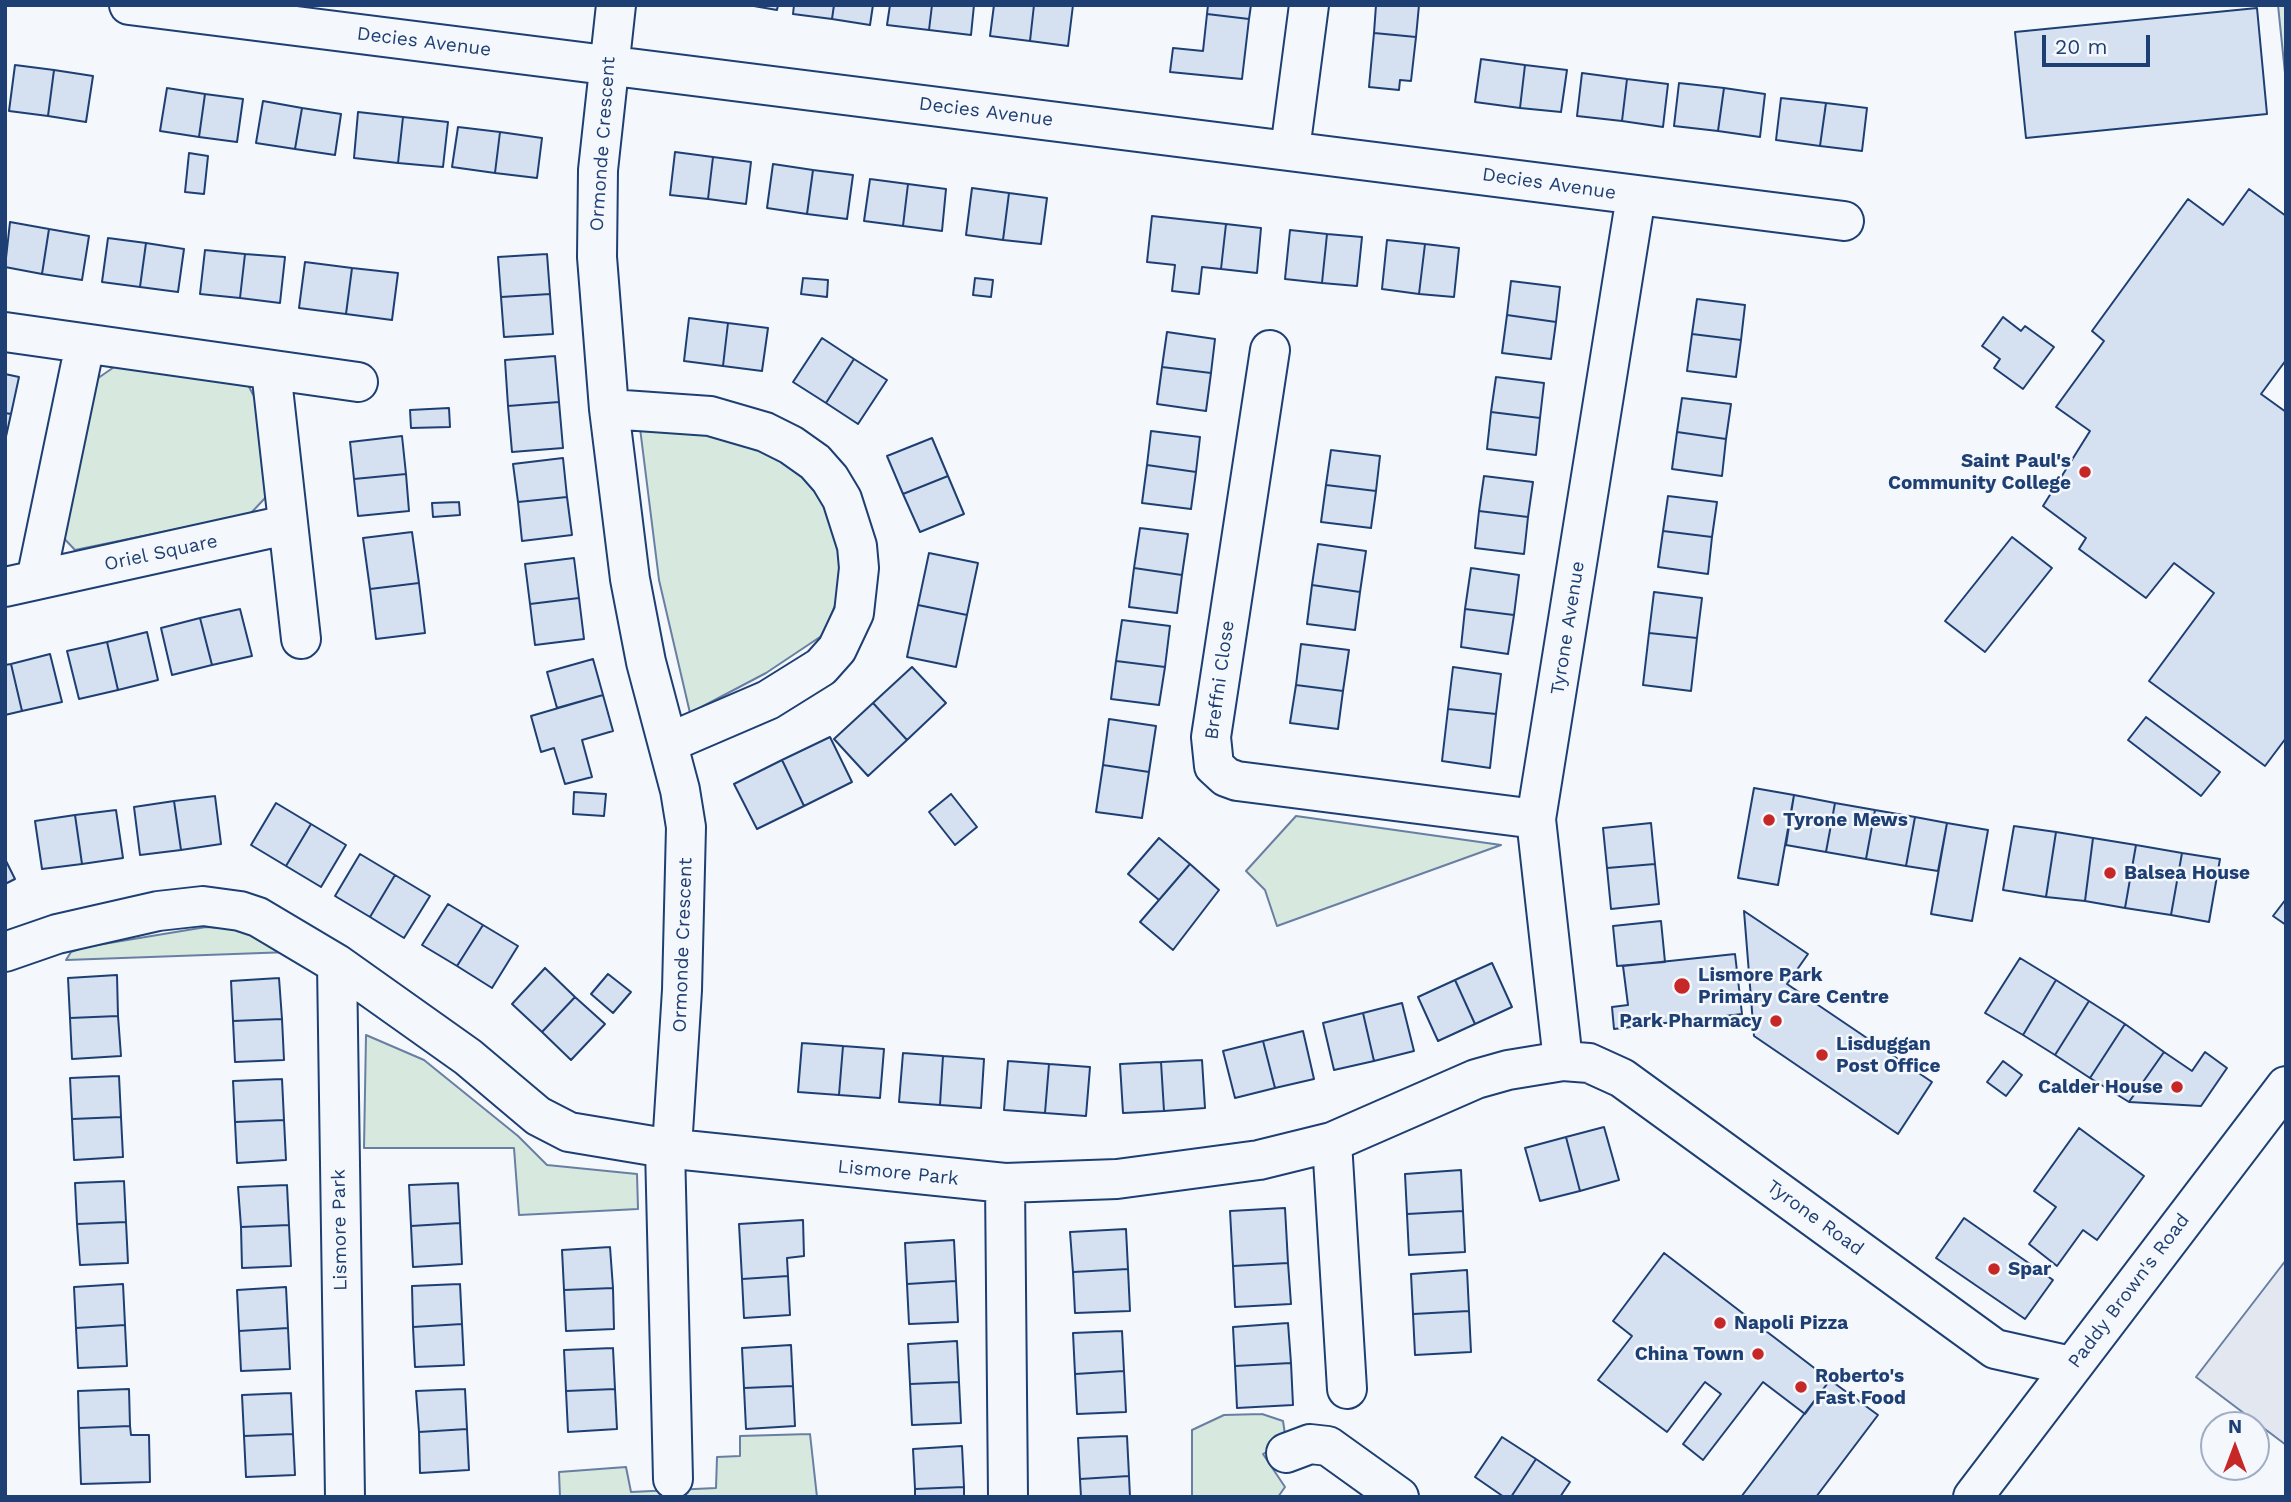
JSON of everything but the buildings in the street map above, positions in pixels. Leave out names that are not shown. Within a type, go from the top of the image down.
[{"type":"street","name":"Decies Avenue","points":[[129,5],[1844,221]]},
{"type":"street","name":"Ormonde Crescent","points":[[616,5],[608,65],[596,227],[609,408],[637,620],[680,790],[687,850],[669,1148]]},
{"type":"street","points":[[1290,150],[1308,5]]},
{"type":"street","name":"Tyrone Avenue","points":[[1563,1061],[1536,820],[1636,196]]},
{"type":"street","points":[[5,332],[358,382]]},
{"type":"street","name":"Oriel Square","points":[[85,344],[20,584],[286,525]]},
{"type":"street","name":"Breffni Close","points":[[1270,351],[1211,737],[1214,766],[1226,777],[1248,783],[1536,820]]},
{"type":"street","points":[[271,370],[286,525],[301,639]]},
{"type":"street","points":[[609,408],[710,416],[765,432],[791,445],[816,462],[830,479],[842,499],[857,546],[858,588],[854,613],[837,649],[821,667],[768,700],[668,743]]},
{"type":"street","name":"Lismore Park","points":[[5,952],[57,934],[158,911],[203,906],[240,911],[258,917],[337,964],[424,1024],[553,1125],[585,1137],[1005,1183],[1105,1179],[1185,1172],[1259,1160],[1332,1142],[1476,1079],[1508,1070],[1563,1061]]},
{"type":"street","name":"Lismore Park","points":[[337,964],[345,1497]]},
{"type":"street","name":"Tyrone Road","points":[[1563,1061],[1588,1063],[1622,1078],[1995,1349],[2071,1366]]},
{"type":"street","name":"Paddy Brown's Road","points":[[1973,1497],[2286,1086]]},
{"type":"street","points":[[1332,1142],[1348,1390]]},
{"type":"street","points":[[669,1148],[673,1479]]},
{"type":"street","points":[[1005,1183],[1008,1497]]},
{"type":"street","points":[[1286,1453],[1310,1444],[1328,1446],[1399,1497]]},
{"type":"shaded area","points":[[2278,5],[2286,5],[2286,83]]},
{"type":"shaded area","points":[[117,365],[247,383],[258,404],[267,496],[250,514],[75,550],[58,532],[91,383]]},
{"type":"shaded area","points":[[640,428],[732,434],[821,483],[844,539],[842,588],[823,635],[766,673],[690,713],[659,580]]},
{"type":"shaded area","points":[[1296,816],[1501,845],[1277,926],[1265,890],[1246,871]]},
{"type":"shaded area","points":[[206,927],[246,929],[290,952],[66,960],[71,952],[85,947]]},
{"type":"shaded area","points":[[366,1035],[424,1060],[518,1136],[547,1165],[637,1174],[638,1209],[519,1215],[514,1148],[364,1148]]},
{"type":"shaded area","points":[[2286,1260],[2286,1445],[2270,1433],[2270,1411],[2241,1411],[2196,1377]]},
{"type":"shaded area","points":[[1262,1414],[1283,1421],[1286,1441],[1263,1454],[1285,1487],[1278,1497],[1192,1497],[1192,1430],[1224,1415]]},
{"type":"shaded area","points":[[810,1434],[817,1497],[560,1497],[559,1472],[626,1467],[631,1492],[716,1488],[717,1457],[740,1456],[740,1436]]},
{"type":"place","name":"Saint Paul's Community College","points":[[2085,472]]},
{"type":"place","name":"Tyrone Mews","points":[[1769,820]]},
{"type":"place","name":"Balsea House","points":[[2110,873]]},
{"type":"place","name":"Lismore Park Primary Care Centre","points":[[1682,986]]},
{"type":"place","name":"Park Pharmacy","points":[[1776,1021]]},
{"type":"place","name":"Lisduggan Post Office","points":[[1822,1055]]},
{"type":"place","name":"Calder House","points":[[2177,1087]]},
{"type":"place","name":"Spar","points":[[1994,1269]]},
{"type":"place","name":"Napoli Pizza","points":[[1720,1323]]},
{"type":"place","name":"China Town","points":[[1758,1354]]},
{"type":"place","name":"Roberto's Fast Food","points":[[1801,1387]]}]
